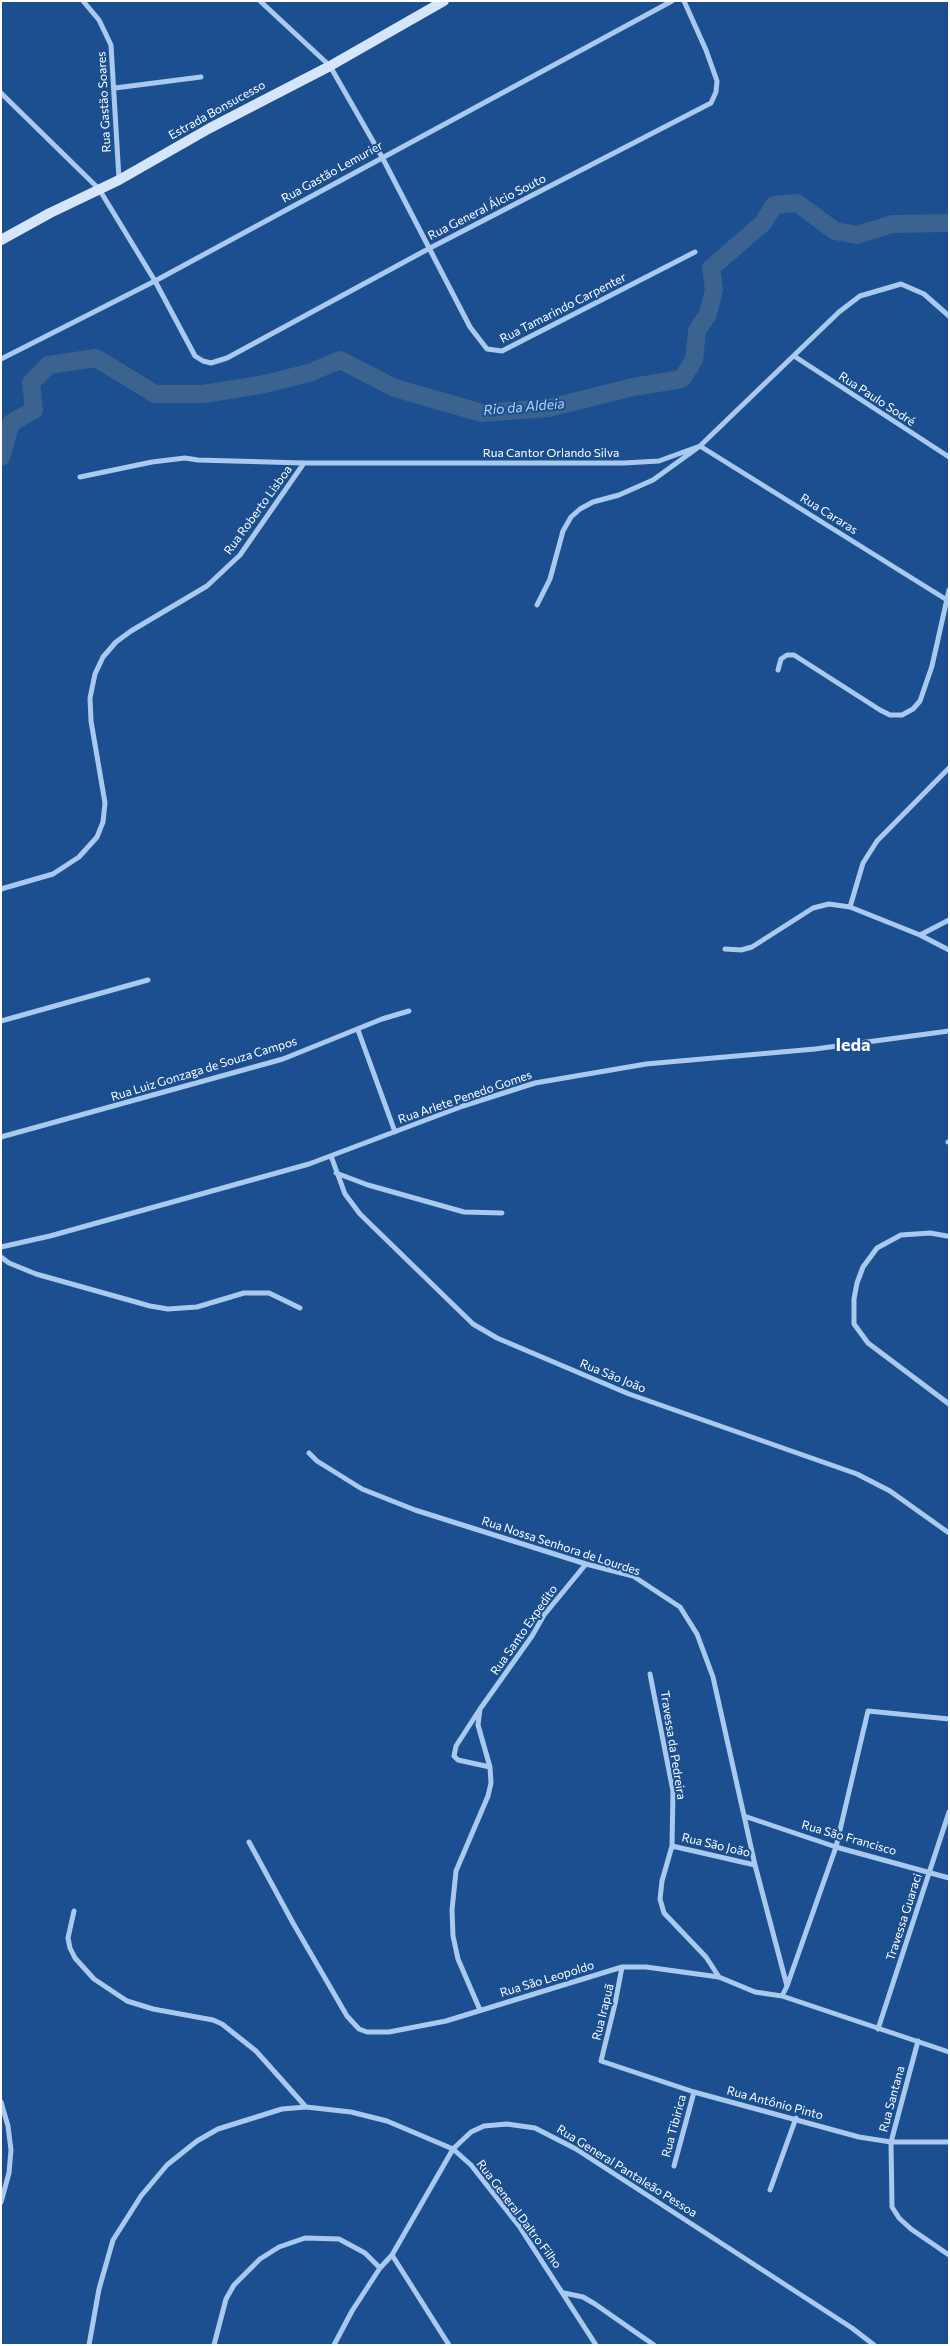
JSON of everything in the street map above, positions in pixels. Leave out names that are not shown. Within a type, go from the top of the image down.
[{"type":"street","name":"Rua Gastão Soares","points":[[83,1],[99,20],[111,45],[119,180]]},
{"type":"street","name":"Rua Tamarindo Carpenter","points":[[260,1],[330,66],[382,157],[470,327],[483,346],[494,352],[502,351],[695,252]]},
{"type":"street","name":"Estrada Bonsucesso","points":[[1,240],[119,180],[227,118],[330,66],[444,1]]},
{"type":"street","name":"Rua Gastão Lemurier","points":[[1,359],[155,280],[672,1]]},
{"type":"street","name":"Rua General Álcio Souto","points":[[155,280],[195,356],[203,361],[212,363],[227,358],[430,248],[711,102],[716,92],[717,81],[706,50],[684,1]]},
{"type":"street","points":[[115,88],[201,77]]},
{"type":"street","points":[[1,93],[99,189],[155,280]]},
{"type":"street","name":"Rua Cantor Orlando Silva","points":[[80,477],[170,459],[304,463],[624,463],[659,461],[700,446],[839,312],[860,296],[878,289],[901,284],[912,287],[924,294],[949,316]]},
{"type":"street","name":"Rua Paulo Sodré","points":[[794,356],[949,457]]},
{"type":"street","points":[[537,605],[550,580],[563,531],[571,517],[580,509],[593,502],[619,495],[653,480],[700,446]]},
{"type":"street","name":"Rua Cararas","points":[[700,446],[946,600]]},
{"type":"street","name":"Rua Roberto Lisboa","points":[[1,888],[53,874],[79,856],[97,837],[103,822],[105,803],[91,721],[90,698],[95,674],[103,657],[116,642],[131,631],[207,586],[240,555],[304,463]]},
{"type":"street","points":[[778,670],[781,659],[787,655],[794,655],[890,715],[902,714],[913,709],[920,701],[932,666],[949,590]]},
{"type":"street","points":[[850,907],[863,863],[877,841],[949,768]]},
{"type":"street","points":[[726,949],[741,950],[752,947],[813,908],[829,904],[850,907],[920,935],[949,950]]},
{"type":"street","points":[[920,935],[949,920]]},
{"type":"street","points":[[1,1021],[148,980]]},
{"type":"street","name":"Rua Luiz Gonzaga de Souza Campos","points":[[1,1137],[283,1059],[382,1019],[408,1012]]},
{"type":"street","points":[[358,1030],[395,1132]]},
{"type":"street","name":"Rua Arlete Penedo Gomes","points":[[1,1247],[50,1236],[331,1156],[472,1103],[544,1081],[646,1064],[815,1049],[949,1031]]},
{"type":"street","name":"Rua São João","points":[[331,1156],[345,1194],[360,1214],[473,1324],[497,1338],[629,1394],[857,1474],[890,1491],[949,1533]]},
{"type":"street","points":[[336,1173],[368,1185],[464,1212],[502,1213]]},
{"type":"street","points":[[947,1236],[930,1233],[901,1235],[878,1248],[863,1267],[857,1283],[854,1299],[854,1324],[868,1343],[949,1404]]},
{"type":"street","points":[[1,1257],[9,1263],[36,1274],[150,1306],[168,1309],[197,1307],[244,1293],[269,1293],[300,1308]]},
{"type":"street","name":"Rua Nossa Senhora de Lourdes","points":[[309,1453],[317,1462],[362,1490],[415,1510],[586,1564],[633,1576],[680,1607],[690,1620],[713,1677],[755,1865],[787,1986]]},
{"type":"street","name":"Rua Santo Expedito","points":[[490,1767],[458,1760],[454,1756],[456,1746],[532,1636],[544,1615],[586,1564]]},
{"type":"street","name":"Travessa da Pedreira","points":[[650,1674],[673,1791],[672,1846],[662,1881],[660,1899],[664,1913],[706,1956],[719,1977]]},
{"type":"street","points":[[480,1709],[478,1725],[490,1767],[491,1783],[488,1796],[456,1871],[452,1910],[453,1936],[458,1959],[480,2010]]},
{"type":"street","points":[[782,1996],[836,1847],[868,1711],[949,1719]]},
{"type":"street","name":"Travessa Guaraci","points":[[878,2029],[949,1812]]},
{"type":"street","name":"Rua São Francisco","points":[[744,1816],[836,1847],[949,1878]]},
{"type":"street","name":"Rua São Leopoldo","points":[[249,1842],[330,1989],[347,2016],[359,2029],[378,2034],[446,2021],[622,1967],[646,1966],[719,1977],[755,1992],[782,1996],[949,2052]]},
{"type":"street","name":"Rua São João","points":[[672,1846],[755,1865]]},
{"type":"street","points":[[74,1911],[68,1938],[70,1948],[75,1958],[94,1978],[127,2002],[153,2009],[213,2020],[222,2024],[256,2051],[306,2107]]},
{"type":"street","name":"Rua Irapuã","points":[[601,2061],[616,2004],[622,1967]]},
{"type":"street","name":"Rua Santana","points":[[918,2041],[891,2142],[892,2207],[899,2218],[911,2229],[949,2255]]},
{"type":"street","name":"Rua Antônio Pinto","points":[[601,2061],[694,2092],[796,2118],[859,2137],[891,2142],[949,2142]]},
{"type":"street","name":"Rua Tibirica","points":[[674,2166],[694,2092]]},
{"type":"street","points":[[1,2102],[8,2126],[11,2150],[10,2173],[1,2202]]},
{"type":"street","name":"Rua General Daltro Filho","points":[[89,2345],[99,2289],[113,2240],[141,2196],[168,2165],[185,2149],[218,2129],[282,2109],[306,2107],[351,2112],[387,2121],[453,2149],[471,2165],[518,2226],[564,2293],[596,2345]]},
{"type":"street","points":[[770,2190],[796,2118]]},
{"type":"street","name":"Rua General Pantaleão Pessoa","points":[[334,2345],[352,2311],[380,2268],[392,2255],[453,2149],[471,2132],[484,2126],[507,2124],[535,2128],[554,2136],[852,2328],[874,2345]]},
{"type":"street","points":[[214,2345],[226,2298],[234,2285],[260,2259],[279,2247],[305,2238],[339,2239],[365,2253],[380,2268]]},
{"type":"street","points":[[392,2255],[449,2345]]},
{"type":"street","points":[[564,2293],[583,2297],[654,2345]]},
{"type":"waterway","name":"Rio da Aldeia","points":[[1,457],[11,423],[34,410],[31,383],[48,365],[96,358],[155,394],[203,394],[260,385],[309,373],[340,360],[395,388],[482,413],[549,408],[633,387],[682,379],[694,360],[697,331],[708,314],[714,290],[711,268],[763,223],[774,205],[797,203],[835,231],[857,235],[892,224],[949,223]]},
{"type":"district","name":"Ieda","points":[[853,1045]]}]
